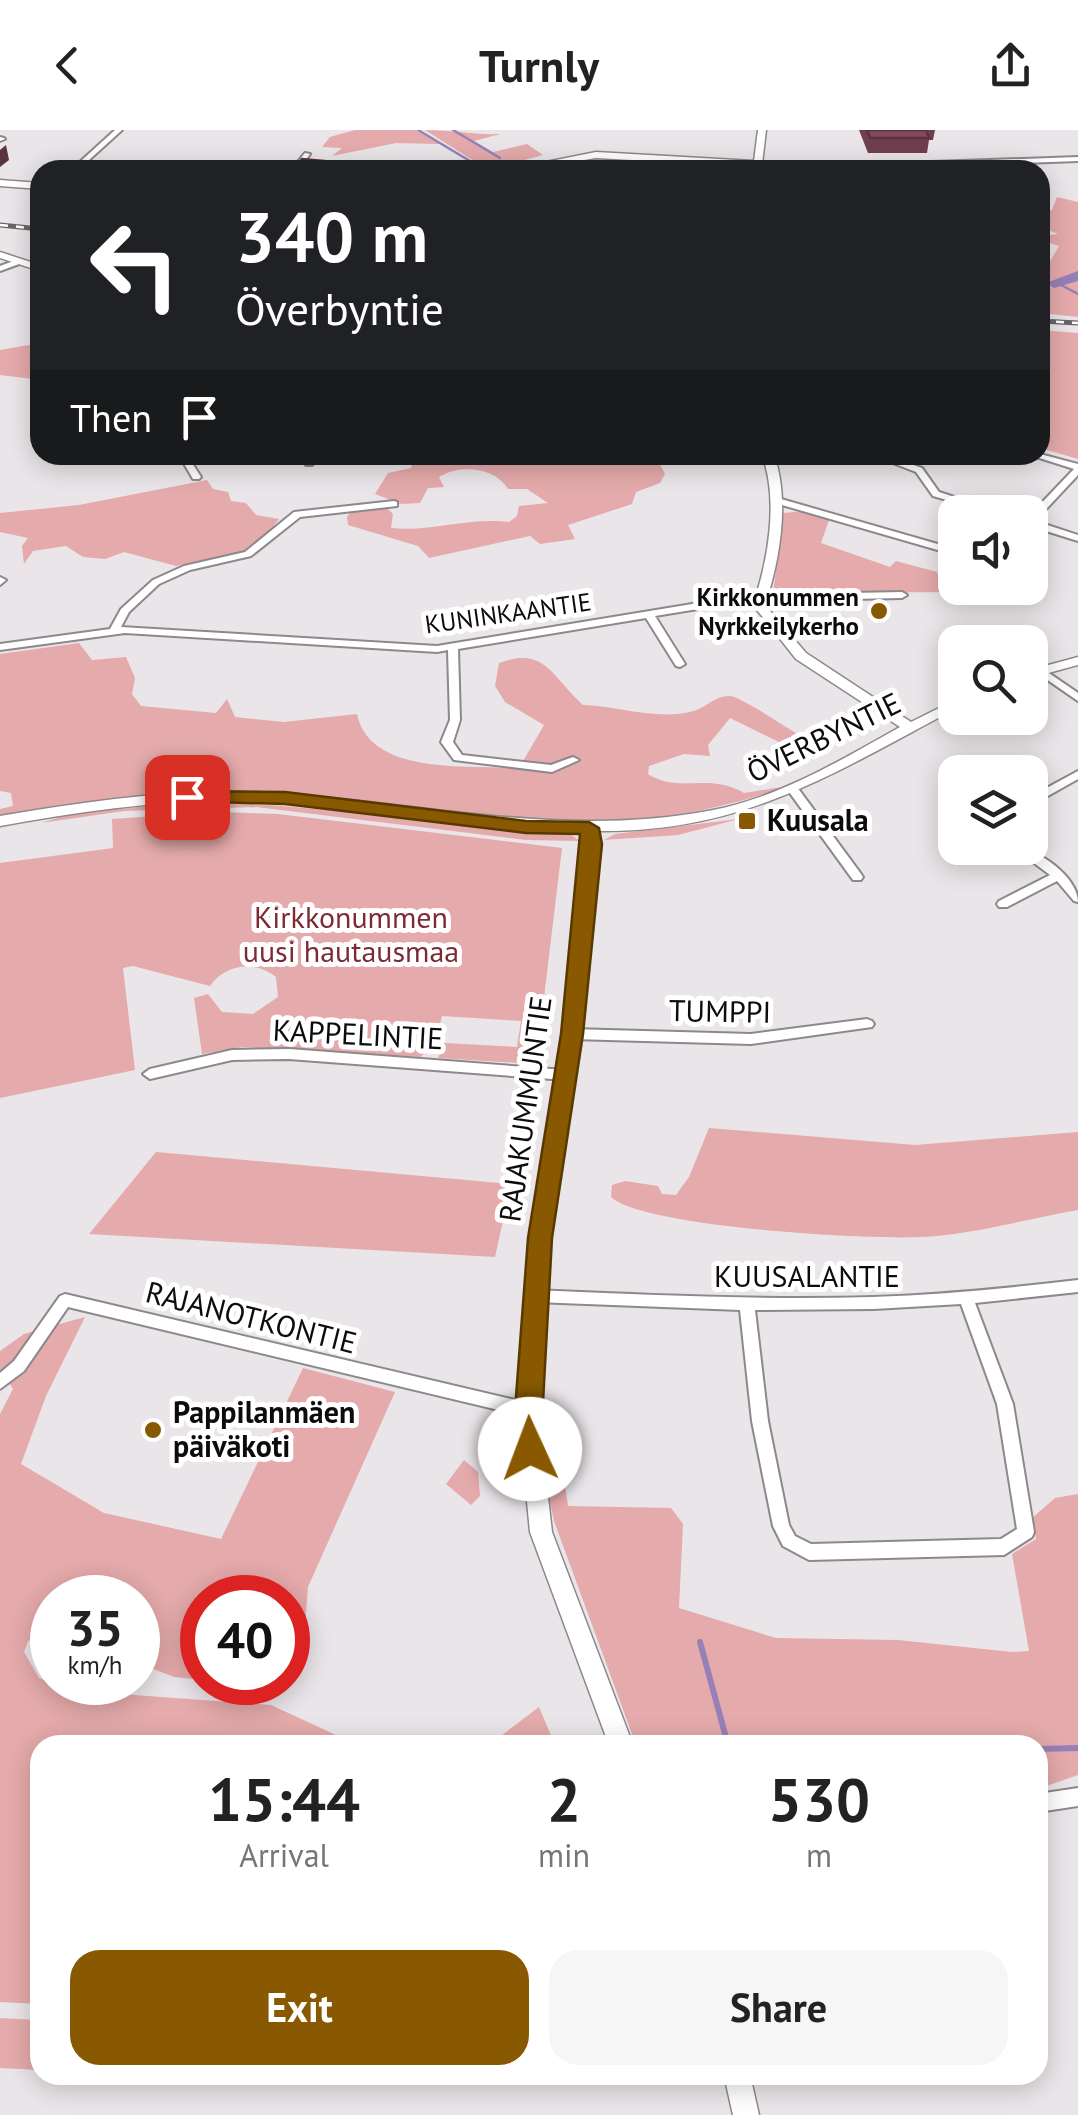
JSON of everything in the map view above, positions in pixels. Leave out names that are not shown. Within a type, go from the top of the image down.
[{"type":"street","points":[[85,160],[119,130]]},
{"type":"street","points":[[758,160],[762,130]]},
{"type":"street","points":[[302,160],[307,154]]},
{"type":"street","points":[[564,160],[585,156],[672,160]]},
{"type":"street","points":[[1049,160],[1078,159]]},
{"type":"street","points":[[0,183],[30,185]]},
{"type":"street","points":[[0,255],[30,265]]},
{"type":"street","points":[[0,269],[19,261]]},
{"type":"street","points":[[1048,502],[1078,469],[1050,460]]},
{"type":"street","points":[[189,465],[196,477]]},
{"type":"street","points":[[773,465],[778,501],[759,606],[801,656],[910,727]]},
{"type":"street","points":[[905,465],[919,470],[939,495]]},
{"type":"street","points":[[778,501],[938,547]]},
{"type":"street","points":[[115,630],[126,611],[156,582],[187,568],[248,554],[302,512],[394,504]]},
{"type":"street","points":[[1048,528],[1078,538]]},
{"type":"street","name":"KUNINKAANTIE","points":[[0,646],[115,630],[391,648],[453,648],[763,597],[902,595]]},
{"type":"street","points":[[649,615],[680,664]]},
{"type":"street","points":[[453,648],[454,720],[447,742],[458,758],[552,770],[573,760]]},
{"type":"street","points":[[1048,669],[1078,662]]},
{"type":"street","points":[[1048,680],[1078,698]]},
{"type":"street","name":"ÖVERBYNTIE","points":[[0,821],[119,802],[246,796],[526,827],[650,826],[714,815],[793,789],[938,713]]},
{"type":"street","points":[[1048,792],[1078,774]]},
{"type":"street","points":[[793,789],[856,876]]},
{"type":"street","name":"RAJAKUMMUNTIE","points":[[589,828],[592,844],[572,1034],[535,1296],[528,1410],[541,1532],[616,1735]]},
{"type":"street","points":[[1045,865],[1059,875],[1078,898]]},
{"type":"street","points":[[1003,904],[1059,875]]},
{"type":"street","name":"TUMPPI","points":[[572,1034],[751,1040],[867,1024]]},
{"type":"street","name":"KAPPELINTIE","points":[[150,1074],[232,1054],[289,1054],[565,1075]]},
{"type":"street","name":"KUUSALANTIE","points":[[535,1296],[747,1308],[967,1301],[1078,1286]]},
{"type":"street","name":"RAJANOTKONTIE","points":[[0,1382],[19,1366],[65,1300],[528,1410]]},
{"type":"street","points":[[747,1308],[760,1421],[781,1526],[789,1541],[810,1552],[1004,1546],[1026,1532],[1024,1517],[1005,1404],[967,1301]]},
{"type":"street","points":[[1048,1802],[1078,1798]]},
{"type":"street","points":[[739,2085],[746,2115]]},
{"type":"green space","points":[[355,130],[415,130],[440,144],[396,143],[332,156],[342,148],[322,147],[330,137]]},
{"type":"green space","points":[[425,130],[500,134],[474,141],[493,152],[527,144],[543,155],[525,160],[472,160]]},
{"type":"green space","points":[[1057,197],[1078,202],[1078,317],[1050,314],[1050,261],[1059,246],[1050,243],[1050,235],[1058,234],[1050,231]]},
{"type":"green space","points":[[1050,331],[1078,333],[1078,459],[1050,451]]},
{"type":"green space","points":[[30,345],[30,379],[0,375],[0,350]]},
{"type":"green space","points":[[660,465],[665,474],[660,483],[636,492],[632,504],[568,525],[575,539],[540,544],[530,536],[429,558],[418,546],[348,525],[347,517],[353,508],[387,508],[393,514],[391,528],[509,522],[517,516],[519,506],[548,503],[527,489],[508,489],[495,476],[467,469],[439,477],[444,487],[428,488],[420,503],[401,504],[375,494],[388,473],[411,468]]},
{"type":"green space","points":[[207,480],[213,489],[228,492],[231,501],[246,503],[256,515],[279,519],[266,536],[244,551],[176,566],[124,552],[105,559],[83,557],[66,546],[33,551],[24,564],[22,546],[28,538],[0,532],[0,513],[79,505]]},
{"type":"green space","points":[[806,511],[830,517],[821,543],[890,567],[896,561],[937,572],[938,592],[773,593],[783,513]]},
{"type":"green space","points":[[79,643],[92,660],[126,657],[135,678],[132,694],[141,706],[216,713],[227,699],[235,717],[284,722],[357,714],[366,734],[381,748],[424,763],[519,768],[544,725],[505,702],[495,686],[499,663],[527,658],[546,667],[583,705],[680,714],[730,696],[806,739],[785,745],[730,718],[708,745],[710,756],[684,754],[649,766],[648,774],[671,782],[718,784],[744,793],[788,786],[720,806],[617,822],[512,822],[301,795],[237,792],[135,797],[0,816],[0,809],[13,806],[11,793],[0,791],[0,654]]},
{"type":"green space","points":[[188,802],[332,811],[571,835],[580,841],[526,840],[256,807],[124,811],[41,823],[70,814]]},
{"type":"green space","name":"Kirkkonummen uusi hautausmaa","points":[[218,812],[278,814],[562,848],[536,1064],[438,1058],[444,1043],[517,1047],[521,1021],[442,1016],[437,1036],[421,1057],[242,1047],[202,1054],[194,998],[208,994],[222,1012],[253,1014],[278,997],[276,977],[259,968],[241,967],[224,973],[210,986],[133,966],[123,968],[135,1070],[0,1098],[0,863],[113,848],[112,819]]},
{"type":"green space","points":[[739,819],[678,835],[604,840],[615,834]]},
{"type":"green space","points":[[709,1128],[915,1145],[1078,1132],[1078,1210],[959,1233],[892,1237],[709,1224],[631,1207],[611,1197],[612,1185],[625,1181],[658,1186],[662,1194],[676,1195],[689,1177]]},
{"type":"green space","points":[[156,1152],[511,1184],[495,1257],[89,1234]]},
{"type":"green space","points":[[85,1317],[46,1396],[21,1464],[104,1513],[221,1539],[303,1368],[395,1392],[310,1583],[310,1575],[180,1575],[180,1678],[160,1672],[160,1575],[30,1575],[30,1640],[24,1652],[30,1662],[30,1705],[160,1705],[160,1697],[180,1698],[180,1705],[271,1705],[336,1735],[30,1735],[30,2004],[0,2002],[0,1414],[13,1389],[0,1369],[0,1351],[24,1334]]},
{"type":"green space","points":[[464,1460],[478,1472],[480,1496],[471,1505],[446,1484]]},
{"type":"green space","points":[[556,1481],[565,1485],[568,1506],[671,1508],[683,1524],[679,1608],[776,1638],[898,1640],[1012,1652],[1029,1651],[1012,1554],[1036,1539],[1032,1518],[1055,1498],[1078,1494],[1078,1775],[1048,1786],[1048,1735],[632,1735],[554,1521],[547,1488]]},
{"type":"green space","points":[[539,1707],[551,1735],[502,1735]]},
{"type":"green space","points":[[0,2018],[30,2020],[30,2070],[0,2068]]},
{"type":"building","points":[[867,130],[926,130],[929,138],[870,138]]},
{"type":"waterway","points":[[418,130],[468,160]]},
{"type":"waterway","points":[[453,130],[500,158]]},
{"type":"waterway","points":[[1054,283],[1078,276]]},
{"type":"waterway","points":[[1050,284],[1078,294]]},
{"type":"waterway","points":[[700,1642],[725,1735]]},
{"type":"waterway","points":[[1048,1749],[1078,1748]]},
{"type":"railway","points":[[0,225],[30,228]]},
{"type":"railway","points":[[1050,322],[1078,323]]},
{"type":"place","name":"Kirkkonummen Nyrkkeilykerho","points":[[879,611]]},
{"type":"place","name":"Kuusala","points":[[747,821]]},
{"type":"place","name":"Pappilanmäen päiväkoti","points":[[153,1430]]},
{"type":"route","points":[[187,797],[285,798],[526,827],[589,828],[592,844],[572,1034],[540,1238],[528,1410],[530,1449]]}]
